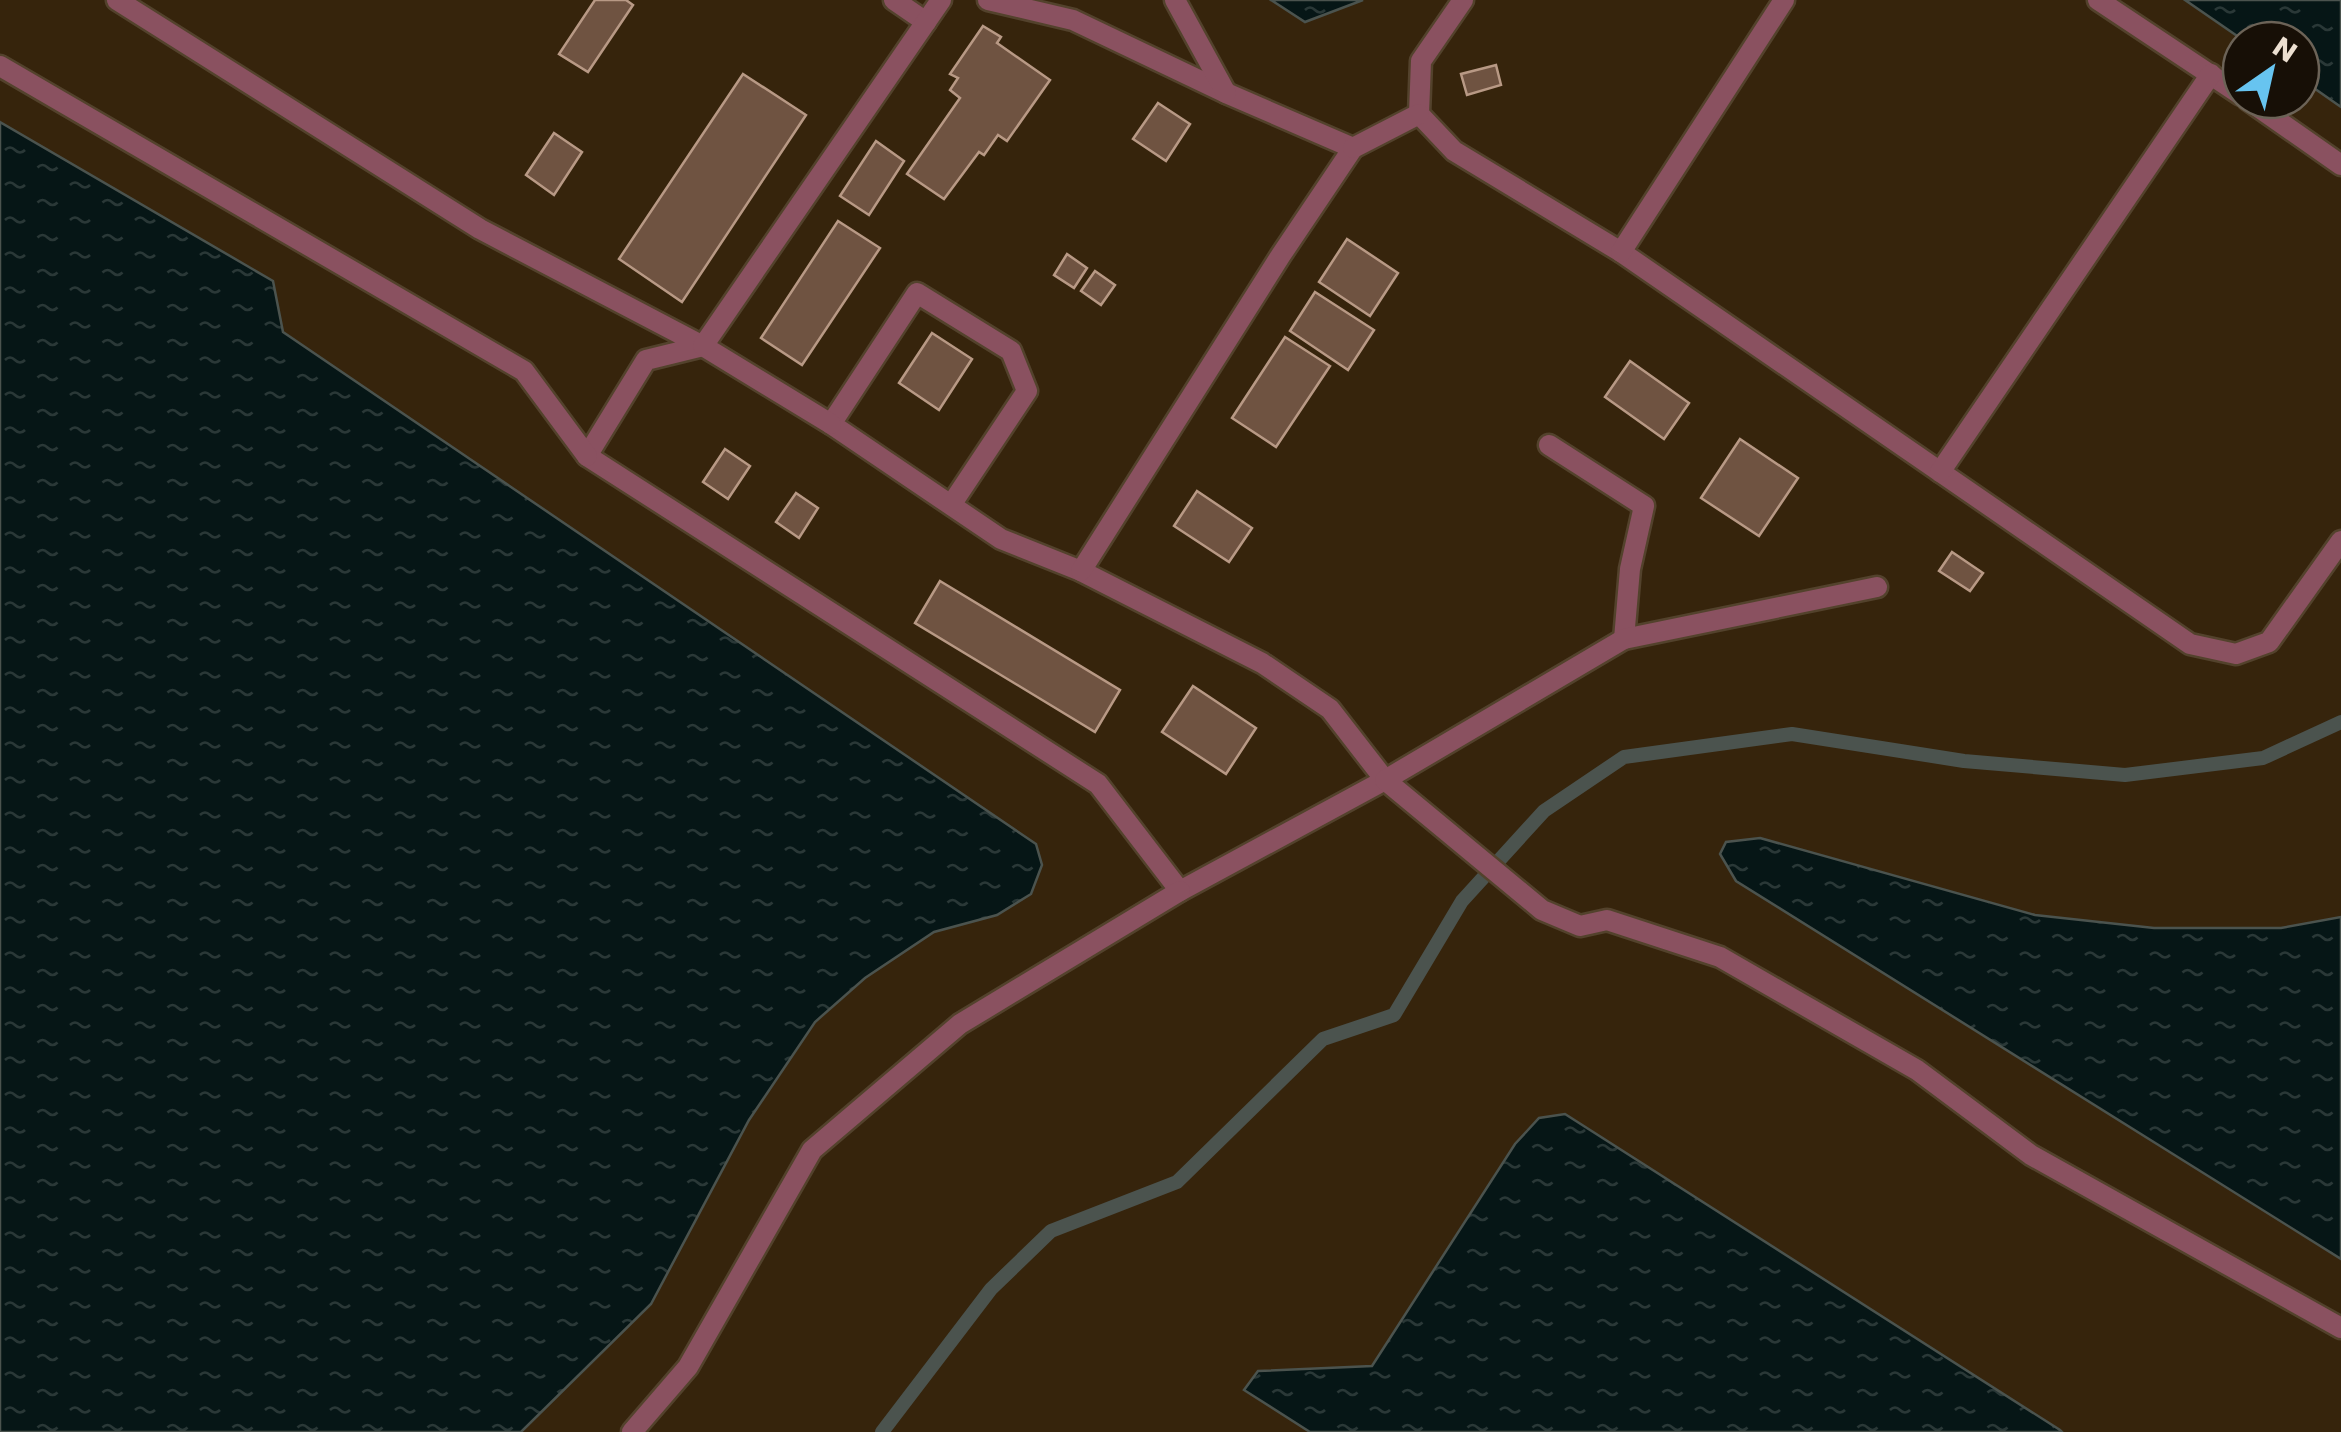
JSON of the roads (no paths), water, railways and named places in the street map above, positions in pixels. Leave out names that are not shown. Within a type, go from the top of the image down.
[{"type":"lane","points":[[116,0],[480,229],[702,346],[831,424],[1001,539],[1081,571],[1262,663],[1330,710],[1385,780],[1542,910],[1580,926],[1608,920],[1720,957],[1917,1070],[2032,1154],[2341,1328]]},
{"type":"lane","points":[[894,0],[926,22]]},
{"type":"lane","points":[[586,456],[646,360],[702,346],[940,0]]},
{"type":"lane","points":[[988,0],[1073,20],[1353,148]]},
{"type":"lane","points":[[1175,0],[1226,93]]},
{"type":"lane","points":[[1463,0],[1421,62],[1419,114],[1454,150],[1621,252],[2190,644],[2236,654],[2268,642],[2341,541]]},
{"type":"lane","points":[[1621,252],[1784,0]]},
{"type":"lane","points":[[2098,0],[2221,81]]},
{"type":"lane","points":[[0,66],[524,372],[586,456],[1098,784],[1180,891]]},
{"type":"lane","points":[[1940,472],[2211,74]]},
{"type":"lane","points":[[1081,571],[1353,148],[1419,114]]},
{"type":"lane","points":[[2277,120],[2341,165]]},
{"type":"lane","points":[[831,424],[917,293],[1011,351],[1027,391],[951,506]]},
{"type":"lane","points":[[1549,446],[1644,506],[1630,569],[1624,639]]},
{"type":"lane","points":[[632,1432],[688,1367],[812,1150],[960,1024],[1180,891],[1385,780],[1624,639],[1877,587]]},
{"type":"water","points":[[1271,0],[1363,0],[1305,22]]},
{"type":"water","points":[[2185,0],[2341,0],[2341,107],[2321,93],[2321,20],[2221,20],[2221,25]]},
{"type":"water","points":[[0,122],[273,281],[283,332],[1036,844],[1042,865],[1031,894],[997,915],[934,932],[865,978],[815,1022],[749,1120],[651,1304],[521,1432],[0,1432]]},
{"type":"water","points":[[1760,838],[2035,915],[2154,928],[2281,928],[2341,917],[2341,1259],[1736,881],[1720,854],[1726,842]]},
{"type":"water","points":[[1565,1114],[2062,1432],[1310,1432],[1244,1390],[1258,1371],[1372,1366],[1515,1144],[1539,1118]]},
{"type":"waterway","points":[[882,1432],[991,1289],[1051,1231],[1177,1182],[1323,1039],[1394,1015],[1462,901],[1544,811],[1624,757],[1792,734],[1964,761],[2125,775],[2263,758],[2341,722]]}]
